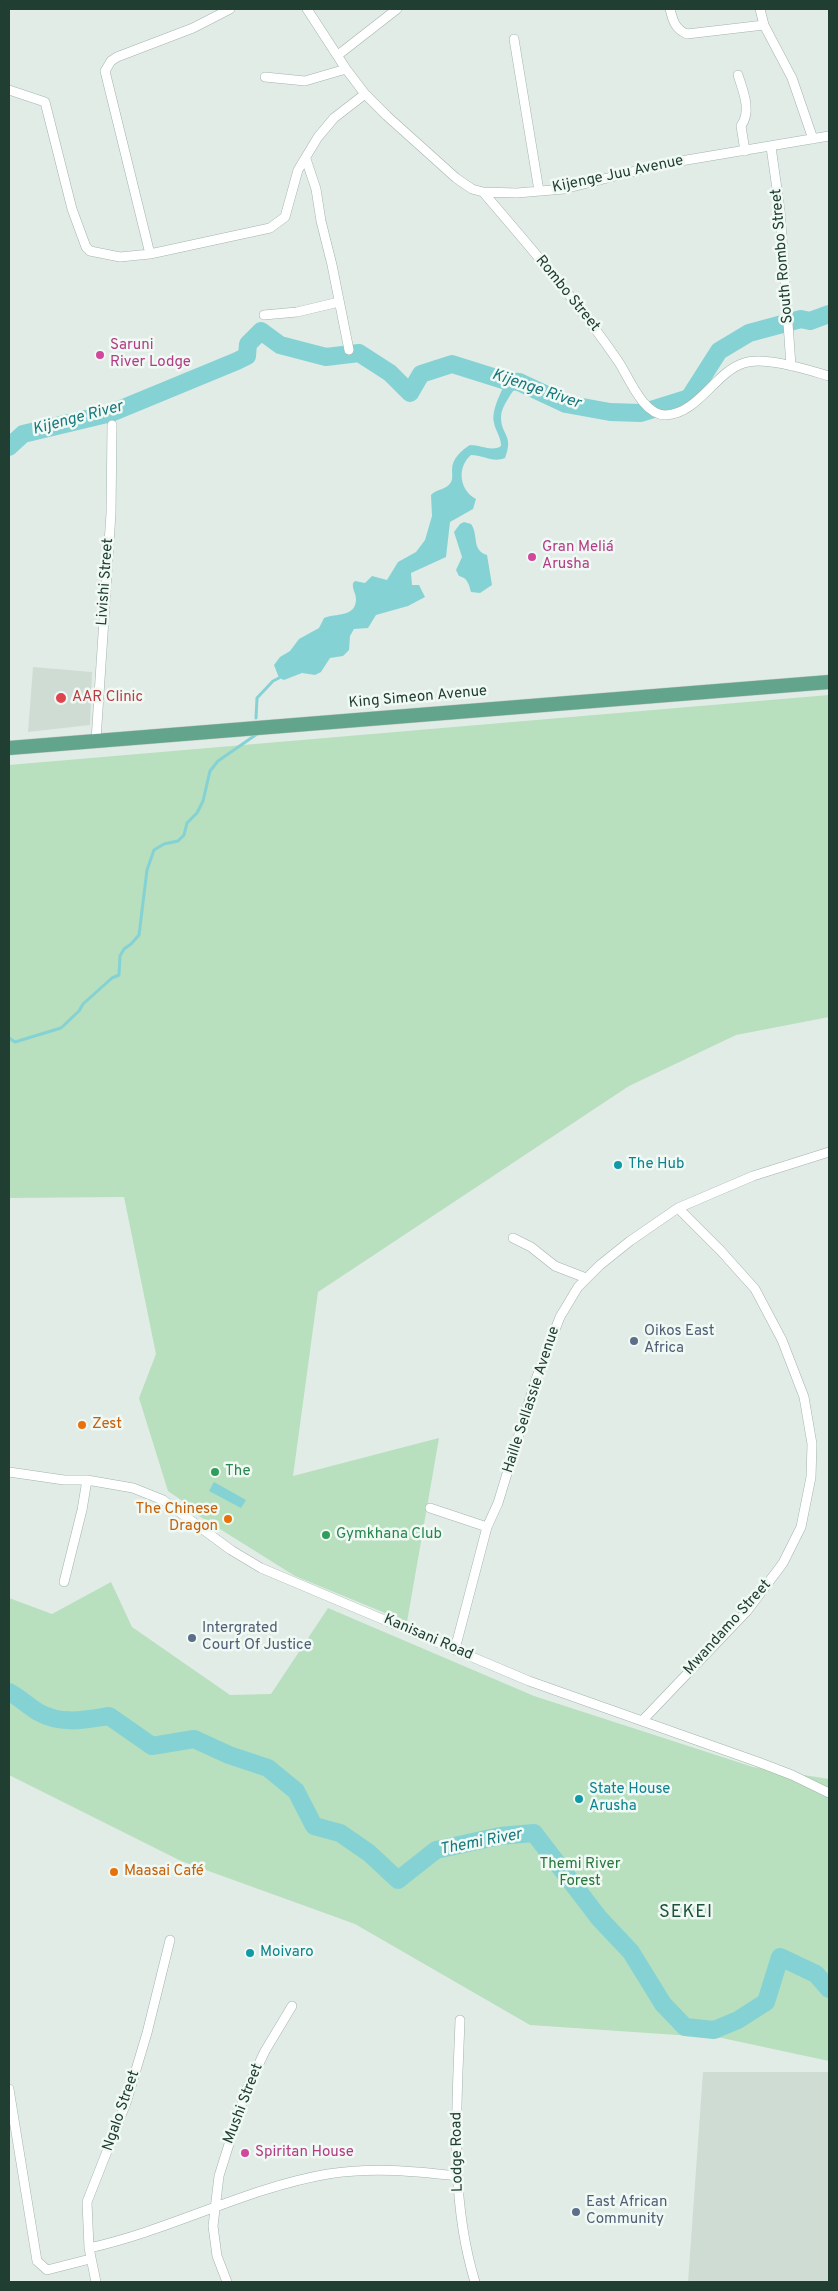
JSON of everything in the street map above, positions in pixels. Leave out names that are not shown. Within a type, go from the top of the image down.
[{"type":"main road","name":"King Simeon Avenue","points":[[9,748],[829,682]]},
{"type":"street","points":[[150,254],[106,71],[111,61],[117,57],[193,28],[230,9]]},
{"type":"street","name":"Kijenge Juu Avenue","points":[[307,9],[346,69],[365,94],[404,133],[456,178],[472,189],[483,192],[517,193],[564,189],[650,167],[829,136]]},
{"type":"street","points":[[338,55],[396,9]]},
{"type":"street","points":[[670,9],[674,25],[680,32],[688,34],[764,25]]},
{"type":"street","points":[[760,9],[764,25],[792,78],[813,139]]},
{"type":"street","points":[[514,39],[539,191]]},
{"type":"street","points":[[266,77],[305,81],[346,69]]},
{"type":"street","points":[[738,75],[746,99],[745,121],[741,126],[745,151]]},
{"type":"street","points":[[9,90],[45,102],[72,209],[86,247],[95,253],[120,257],[150,254],[270,228],[278,224],[285,217],[292,186],[318,137],[334,118],[365,94]]},
{"type":"street","name":"South Rombo Street","points":[[771,147],[780,210],[791,366]]},
{"type":"street","points":[[306,159],[316,189],[321,221],[329,250],[349,350]]},
{"type":"street","name":"Rombo Street","points":[[483,192],[592,324],[624,370],[642,402],[655,413],[666,415],[687,408],[734,368],[745,362],[775,363],[791,366]]},
{"type":"street","points":[[264,315],[297,312],[339,302]]},
{"type":"street","points":[[791,366],[829,376]]},
{"type":"street","name":"Livishi Street","points":[[96,740],[110,514],[112,425]]},
{"type":"street","name":"Haille Sellassie Avenue","points":[[455,1649],[487,1527],[498,1503],[531,1395],[551,1338],[569,1302],[586,1278],[630,1241],[678,1208],[753,1176],[829,1152]]},
{"type":"street","name":"Mwandamo Street","points":[[642,1721],[747,1611],[783,1564],[801,1527],[811,1477],[812,1444],[804,1397],[782,1340],[755,1289],[721,1251],[678,1208]]},
{"type":"street","points":[[513,1238],[531,1247],[555,1266],[586,1278]]},
{"type":"street","name":"Kanisani Road","points":[[9,1472],[87,1480],[133,1488],[162,1500],[231,1550],[261,1568],[529,1681],[792,1775],[829,1793]]},
{"type":"street","points":[[64,1582],[81,1517],[87,1480]]},
{"type":"street","points":[[430,1508],[487,1527]]},
{"type":"street","name":"Ngalo Street","points":[[96,2282],[90,2259],[86,2202],[126,2103],[147,2033],[170,1940]]},
{"type":"street","name":"Mushi Street","points":[[227,2282],[217,2256],[214,2237],[214,2209],[219,2176],[245,2093],[265,2051],[292,2006]]},
{"type":"street","name":"Lodge Road","points":[[460,2020],[456,2133],[457,2176],[462,2229],[476,2282]]},
{"type":"street","points":[[9,2089],[37,2261],[41,2267],[47,2270],[90,2259]]},
{"type":"street","points":[[89,2248],[117,2242],[280,2186],[329,2174],[377,2170],[457,2176]]},
{"type":"shaded area","name":"AAR Clinic","points":[[33,667],[92,672],[90,725],[28,732]]},
{"type":"shaded area","points":[[703,2072],[829,2072],[829,2282],[688,2282]]},
{"type":"green space","points":[[829,695],[829,1017],[736,1035],[629,1086],[318,1292],[293,1476],[439,1438],[407,1622],[295,1576],[196,1514],[187,1504],[168,1491],[139,1398],[156,1354],[124,1197],[9,1198],[9,765]]},
{"type":"green space","name":"Themi River Forest","points":[[111,1582],[132,1627],[230,1695],[271,1694],[328,1608],[534,1696],[753,1767],[829,1779],[829,2061],[722,2038],[530,2025],[355,1924],[181,1861],[9,1775],[9,1598],[52,1614]]},
{"type":"water","points":[[506,381],[519,382],[505,404],[501,417],[508,439],[505,458],[496,460],[471,455],[466,460],[462,473],[463,485],[466,491],[476,499],[473,509],[450,522],[446,557],[411,573],[412,585],[419,585],[425,597],[408,606],[376,615],[368,628],[354,629],[350,636],[349,650],[343,656],[330,658],[321,672],[315,675],[302,673],[284,680],[279,678],[274,665],[280,657],[290,651],[299,639],[319,628],[324,618],[344,614],[353,609],[356,599],[353,585],[355,581],[365,583],[372,576],[387,580],[398,562],[416,552],[425,540],[432,516],[431,495],[449,485],[452,479],[452,466],[461,452],[470,445],[490,448],[501,446],[493,418],[497,402]]},
{"type":"water","points":[[464,522],[471,524],[479,550],[487,555],[492,585],[480,593],[471,592],[468,582],[459,576],[456,570],[462,557],[454,532]]},
{"type":"water","points":[[214,1482],[246,1500],[241,1508],[209,1491]]},
{"type":"waterway","name":"Kijenge River","points":[[9,447],[23,434],[111,413],[237,361],[247,356],[248,344],[261,331],[280,345],[326,357],[359,353],[390,373],[410,393],[421,374],[452,364],[506,381],[519,382],[566,404],[610,412],[641,413],[689,398],[719,351],[749,333],[801,319],[810,321],[829,314]]},
{"type":"waterway","points":[[256,718],[257,698],[273,681],[279,678]]},
{"type":"waterway","points":[[9,1038],[15,1042],[61,1028],[79,1011],[83,1004],[112,978],[119,975],[120,956],[124,949],[139,935],[147,870],[154,850],[164,844],[178,841],[184,835],[187,823],[197,813],[203,801],[210,771],[218,761],[257,734]]},
{"type":"waterway","name":"Themi River","points":[[9,1692],[38,1712],[55,1719],[73,1720],[109,1716],[152,1746],[194,1739],[229,1755],[268,1768],[296,1791],[314,1826],[340,1833],[369,1853],[398,1880],[436,1850],[500,1836],[534,1833],[599,1918],[631,1952],[663,2004],[685,2027],[714,2030],[738,2020],[766,2002],[780,1957],[816,1974],[829,1989]]},
{"type":"place","name":"Saruni River Lodge","points":[[100,355]]},
{"type":"place","name":"Gran Meliá Arusha","points":[[532,557]]},
{"type":"place","name":"AAR Clinic","points":[[61,698]]},
{"type":"place","name":"The Hub","points":[[618,1165]]},
{"type":"place","name":"Oikos East Africa","points":[[634,1341]]},
{"type":"place","name":"Zest","points":[[82,1425]]},
{"type":"place","name":"The","points":[[215,1472]]},
{"type":"place","name":"The Chinese Dragon","points":[[228,1519]]},
{"type":"place","name":"Gymkhana Club","points":[[326,1535]]},
{"type":"place","name":"Intergrated Court Of Justice","points":[[192,1638]]},
{"type":"place","name":"State House Arusha","points":[[579,1799]]},
{"type":"place","name":"Maasai Café","points":[[114,1872]]},
{"type":"place","name":"Moivaro","points":[[250,1953]]},
{"type":"place","name":"Spiritan House","points":[[245,2153]]},
{"type":"place","name":"East African Community","points":[[576,2212]]},
{"type":"district","name":"SEKEI","points":[[686,1913]]}]
